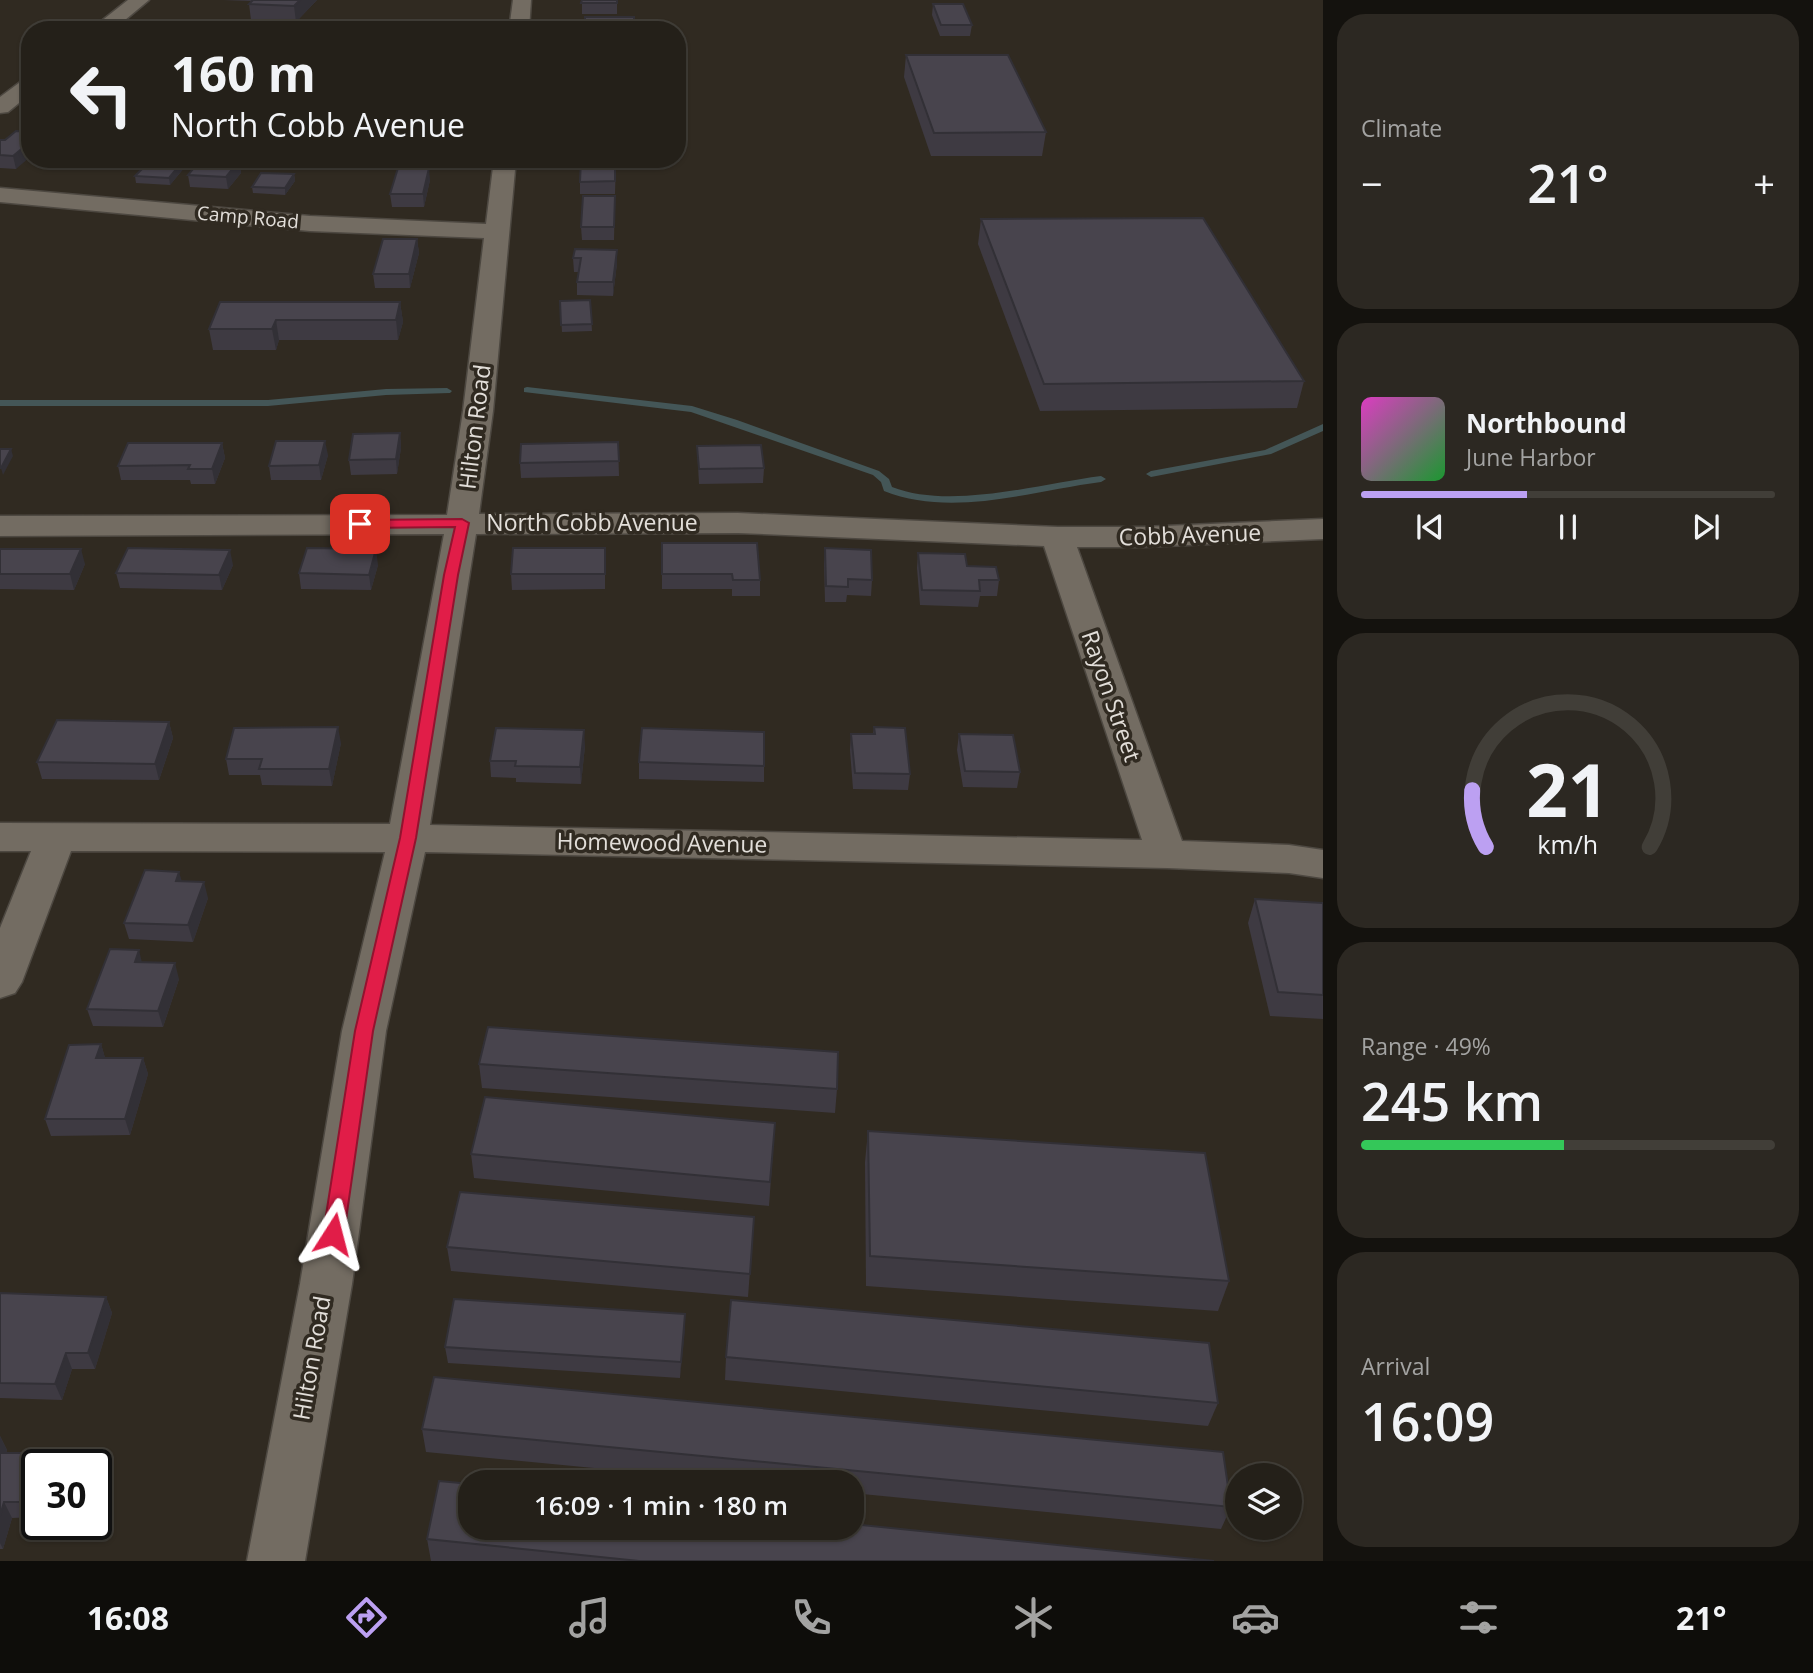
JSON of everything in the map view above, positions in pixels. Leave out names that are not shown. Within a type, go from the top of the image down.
[{"type":"street","points":[[112,21],[140,0]]},
{"type":"street","points":[[520,21],[522,0]]},
{"type":"street","points":[[0,107],[21,91]]},
{"type":"street","name":"Hilton Road","points":[[276,1561],[326,1284],[364,1031],[408,838],[462,523],[478,411],[504,168]]},
{"type":"street","name":"Camp Road","points":[[0,195],[347,226],[445,232],[496,231]]},
{"type":"street","name":"North Cobb Avenue","points":[[0,526],[738,523],[1058,537]]},
{"type":"street","name":"Cobb Avenue","points":[[1058,537],[1228,535],[1323,529]]},
{"type":"street","name":"Rayon Street","points":[[1058,537],[1167,854]]},
{"type":"street","name":"Homewood Avenue","points":[[0,837],[408,838],[1167,854],[1289,859],[1323,864]]},
{"type":"street","points":[[0,982],[55,838]]},
{"type":"building","points":[[253,0],[300,0],[294,6],[249,4]]},
{"type":"building","points":[[582,0],[617,0],[617,3],[581,3]]},
{"type":"building","points":[[933,4],[963,4],[972,25],[941,25]]},
{"type":"building","points":[[585,17],[634,17],[634,21],[578,21],[585,20]]},
{"type":"building","points":[[906,55],[1008,55],[1046,132],[934,133]]},
{"type":"building","points":[[16,131],[21,131],[21,149],[13,156],[0,155],[0,140],[5,140]]},
{"type":"building","points":[[143,168],[177,168],[169,178],[135,176]]},
{"type":"building","points":[[194,168],[233,168],[226,177],[188,175]]},
{"type":"building","points":[[398,168],[429,168],[423,194],[390,194]]},
{"type":"building","points":[[581,168],[615,168],[615,181],[580,182]]},
{"type":"building","points":[[261,173],[294,174],[285,188],[252,187]]},
{"type":"building","points":[[583,196],[615,196],[614,227],[581,227]]},
{"type":"building","points":[[1203,218],[1304,381],[1044,384],[981,219]]},
{"type":"building","points":[[383,239],[417,239],[409,274],[373,274]]},
{"type":"building","points":[[575,249],[617,250],[613,282],[577,282],[581,258],[573,258]]},
{"type":"building","points":[[590,300],[592,324],[561,325],[560,301]]},
{"type":"building","points":[[220,302],[400,302],[396,320],[276,320],[272,329],[209,329]]},
{"type":"building","points":[[400,433],[396,459],[349,460],[353,434]]},
{"type":"building","points":[[276,441],[325,441],[319,465],[269,466]]},
{"type":"building","points":[[618,442],[619,461],[520,463],[521,444]]},
{"type":"building","points":[[128,443],[222,443],[212,469],[188,469],[190,465],[118,466]]},
{"type":"building","points":[[761,445],[764,468],[699,469],[697,446]]},
{"type":"building","points":[[0,449],[11,449],[1,468],[0,468]]},
{"type":"building","points":[[662,543],[757,543],[760,580],[733,580],[732,574],[662,574]]},
{"type":"building","points":[[128,548],[230,550],[219,575],[116,573]]},
{"type":"building","points":[[307,548],[376,549],[369,575],[299,573]]},
{"type":"building","points":[[513,548],[605,548],[605,574],[511,574]]},
{"type":"building","points":[[825,548],[871,550],[872,580],[848,579],[848,587],[826,586]]},
{"type":"building","points":[[0,549],[81,549],[70,574],[0,574]]},
{"type":"building","points":[[918,553],[965,554],[967,566],[996,567],[999,580],[979,580],[980,591],[922,590]]},
{"type":"building","points":[[57,720],[169,722],[155,764],[37,762]]},
{"type":"building","points":[[338,727],[329,769],[259,769],[262,759],[226,759],[234,728]]},
{"type":"building","points":[[874,727],[905,728],[910,774],[855,773],[851,734],[875,734]]},
{"type":"building","points":[[496,728],[584,730],[580,767],[515,766],[516,761],[490,761]]},
{"type":"building","points":[[642,728],[764,732],[764,766],[639,762]]},
{"type":"building","points":[[959,734],[1013,735],[1020,772],[965,771]]},
{"type":"building","points":[[145,870],[179,872],[176,881],[204,882],[188,925],[124,923]]},
{"type":"building","points":[[1255,899],[1323,903],[1323,995],[1278,992]]},
{"type":"building","points":[[110,949],[139,950],[135,962],[175,963],[158,1011],[87,1009]]},
{"type":"building","points":[[488,1027],[838,1052],[837,1089],[479,1064]]},
{"type":"building","points":[[101,1044],[96,1058],[143,1058],[125,1119],[45,1119],[69,1045]]},
{"type":"building","points":[[485,1097],[775,1123],[770,1182],[471,1154]]},
{"type":"building","points":[[868,1131],[1205,1153],[1229,1281],[870,1256]]},
{"type":"building","points":[[460,1192],[754,1217],[750,1274],[447,1247]]},
{"type":"building","points":[[0,1293],[106,1297],[88,1353],[66,1353],[55,1384],[0,1383]]},
{"type":"building","points":[[454,1299],[685,1314],[681,1362],[445,1347]]},
{"type":"building","points":[[731,1300],[1209,1343],[1218,1403],[726,1357]]},
{"type":"building","points":[[434,1377],[1223,1452],[1225,1506],[864,1470],[422,1429]]},
{"type":"building","points":[[0,1453],[21,1453],[21,1502],[4,1502],[0,1516]]},
{"type":"building","points":[[439,1481],[458,1483],[458,1540],[864,1540],[864,1525],[1214,1561],[639,1561],[427,1539]]},
{"type":"waterway","points":[[527,390],[692,409],[876,473],[886,481],[887,489],[906,496],[960,499],[1101,479]]},
{"type":"waterway","points":[[0,403],[268,403],[386,392],[447,391]]},
{"type":"waterway","points":[[1151,474],[1268,452],[1323,427]]},
{"type":"route","points":[[333,1234],[364,1031],[408,838],[462,523],[360,524]]}]
